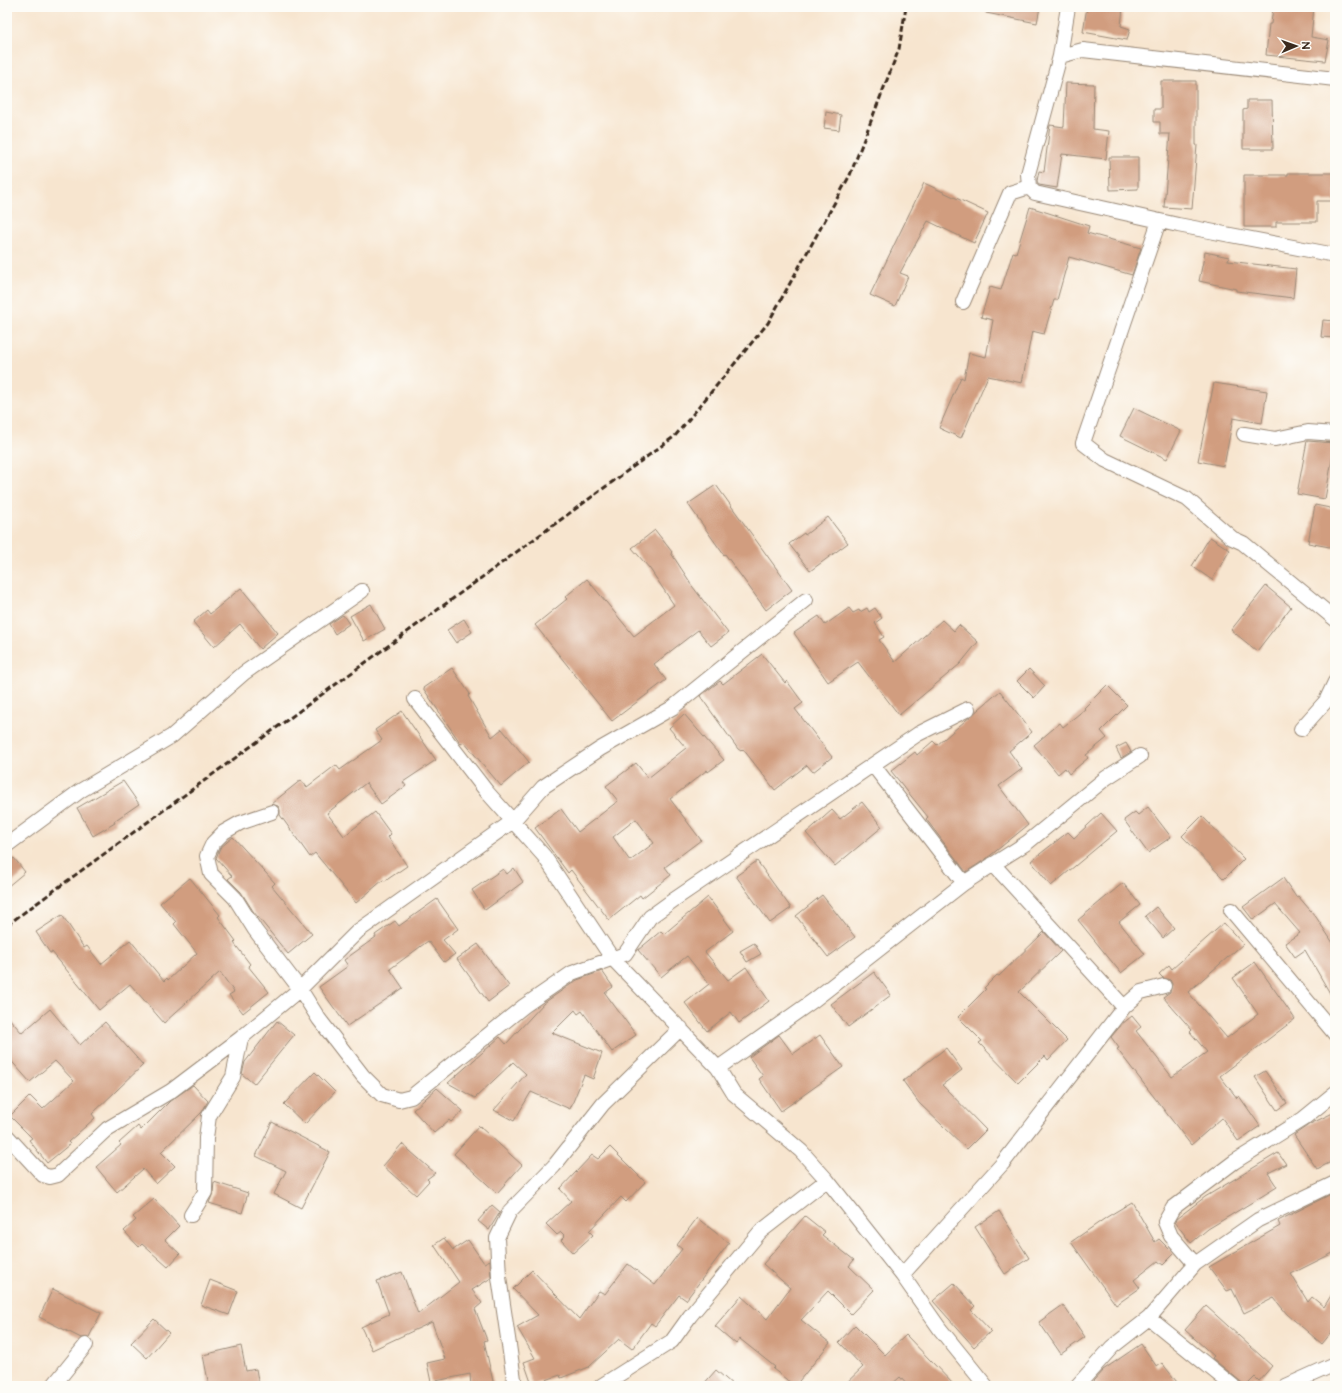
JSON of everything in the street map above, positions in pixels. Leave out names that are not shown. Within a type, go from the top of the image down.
[{"type":"street","points":[[1068,7],[1060,56],[1028,174],[1029,187],[1035,193],[1159,221],[1335,255]]},
{"type":"street","points":[[1060,56],[1083,50],[1335,80]]},
{"type":"street","points":[[963,302],[1010,193],[1029,187]]},
{"type":"street","points":[[1159,221],[1083,443],[1105,460],[1187,499],[1232,538],[1243,543],[1335,619]]},
{"type":"street","points":[[1244,434],[1275,439],[1308,432],[1335,434]]},
{"type":"street","points":[[7,845],[80,791],[172,736],[244,673],[362,590]]},
{"type":"street","points":[[7,1136],[43,1175],[50,1177],[58,1175],[107,1129],[171,1091],[241,1038],[300,989],[358,931],[513,821],[543,787],[600,749],[672,708],[806,600]]},
{"type":"street","points":[[1301,729],[1326,701],[1335,682]]},
{"type":"street","points":[[415,699],[487,792],[544,856],[612,958],[718,1068],[734,1094],[801,1151],[827,1180],[902,1275],[940,1329],[986,1386]]},
{"type":"street","points":[[272,812],[240,823],[224,832],[213,843],[206,856],[211,874],[235,898],[255,930],[300,989],[319,1019],[363,1076],[382,1095],[399,1100],[411,1097],[524,1006],[572,972],[625,954],[650,917],[918,734],[968,709]]},
{"type":"street","points":[[718,1068],[814,1000],[964,883],[1028,842],[1106,778],[1140,756]]},
{"type":"street","points":[[873,764],[964,883]]},
{"type":"street","points":[[993,864],[1124,1008]]},
{"type":"street","points":[[1232,910],[1335,1034]]},
{"type":"street","points":[[902,1275],[1003,1163],[1124,1008],[1141,992],[1164,986]]},
{"type":"street","points":[[515,1386],[499,1277],[497,1238],[510,1211],[554,1166],[603,1104],[681,1028]]},
{"type":"street","points":[[191,1215],[205,1192],[206,1138],[210,1116],[234,1077],[241,1038]]},
{"type":"street","points":[[1195,1264],[1170,1236],[1165,1222],[1173,1208],[1234,1162],[1303,1119],[1335,1093]]},
{"type":"street","points":[[601,1386],[672,1341],[690,1316],[760,1232],[827,1180]]},
{"type":"street","points":[[1077,1386],[1112,1347],[1148,1318],[1195,1264],[1258,1220],[1335,1183]]},
{"type":"street","points":[[1148,1318],[1234,1386]]},
{"type":"street","points":[[53,1386],[86,1345]]},
{"type":"street","points":[[1286,1386],[1335,1364]]},
{"type":"building","points":[[986,7],[1040,7],[1037,23],[986,13]]},
{"type":"building","points":[[1087,7],[1123,7],[1121,26],[1130,29],[1127,40],[1083,32]]},
{"type":"building","points":[[1273,7],[1314,7],[1311,37],[1329,40],[1325,61],[1266,55],[1269,24],[1271,24]]},
{"type":"building","points":[[1161,81],[1196,81],[1197,145],[1192,209],[1164,207],[1170,134],[1160,134],[1160,122],[1154,122],[1154,109],[1161,109]]},
{"type":"building","points":[[1066,83],[1094,84],[1093,129],[1109,131],[1106,159],[1062,154],[1057,188],[1039,185],[1037,181],[1039,171],[1044,172],[1050,125],[1064,127]]},
{"type":"building","points":[[1247,100],[1272,100],[1273,149],[1243,149],[1243,110],[1247,109]]},
{"type":"building","points":[[826,112],[841,115],[839,130],[824,128]]},
{"type":"building","points":[[1109,157],[1138,157],[1138,189],[1110,190]]},
{"type":"building","points":[[1288,173],[1335,173],[1335,201],[1317,201],[1317,222],[1276,222],[1276,227],[1244,227],[1244,175],[1288,175]]},
{"type":"building","points":[[924,183],[988,213],[974,243],[928,221],[900,273],[908,276],[895,306],[870,295]]},
{"type":"building","points":[[1030,207],[1089,226],[1087,233],[1141,248],[1132,275],[1069,257],[1057,300],[1054,300],[1044,334],[1032,331],[1022,383],[988,376],[961,438],[939,428],[961,377],[964,379],[969,353],[986,357],[993,320],[981,317],[990,287],[1001,290],[1013,252],[1016,253]]},
{"type":"building","points":[[1205,252],[1229,257],[1228,261],[1296,269],[1293,298],[1236,291],[1236,289],[1199,281]]},
{"type":"building","points":[[1323,320],[1335,321],[1335,338],[1321,337]]},
{"type":"building","points":[[1214,383],[1267,391],[1262,423],[1233,418],[1224,466],[1198,461]]},
{"type":"building","points":[[1134,408],[1181,431],[1167,459],[1120,436]]},
{"type":"building","points":[[1307,441],[1335,443],[1325,499],[1297,494]]},
{"type":"building","points":[[716,485],[792,590],[766,610],[725,554],[724,555],[688,504]]},
{"type":"building","points":[[1315,505],[1335,509],[1335,548],[1308,543]]},
{"type":"building","points":[[828,517],[848,543],[810,571],[789,544],[804,533],[805,535]]},
{"type":"building","points":[[655,530],[672,552],[671,553],[689,582],[728,633],[711,646],[698,630],[654,664],[666,680],[612,721],[535,625],[567,599],[565,597],[587,579],[634,636],[674,605],[650,569],[632,548]]},
{"type":"building","points":[[1210,537],[1230,550],[1212,580],[1192,566]]},
{"type":"building","points":[[1266,586],[1291,607],[1257,651],[1231,630]]},
{"type":"building","points":[[241,588],[278,633],[260,649],[240,624],[214,647],[193,622],[207,610],[210,614]]},
{"type":"building","points":[[371,604],[385,629],[364,641],[350,616]]},
{"type":"building","points":[[849,608],[853,613],[859,610],[860,612],[867,608],[869,612],[875,608],[882,618],[875,623],[884,637],[879,640],[895,662],[942,620],[954,631],[959,625],[978,642],[960,664],[899,715],[858,662],[828,682],[794,633],[819,616],[825,625]]},
{"type":"building","points":[[343,615],[349,624],[335,634],[329,624]]},
{"type":"building","points":[[464,619],[472,632],[456,643],[447,630]]},
{"type":"building","points":[[762,654],[785,683],[787,681],[803,703],[795,709],[832,757],[813,772],[807,765],[775,790],[743,749],[741,751],[738,749],[700,696],[720,681],[723,684]]},
{"type":"building","points":[[452,668],[470,694],[468,696],[492,737],[502,729],[529,762],[501,786],[464,742],[461,744],[423,688]]},
{"type":"building","points":[[1029,669],[1045,686],[1034,698],[1017,681]]},
{"type":"building","points":[[1107,685],[1127,705],[1101,731],[1107,738],[1086,755],[1088,758],[1069,774],[1065,768],[1058,774],[1034,745],[1060,723],[1063,727],[1085,709],[1084,708]]},
{"type":"building","points":[[1000,691],[1032,732],[1009,751],[1022,769],[999,786],[1028,825],[986,859],[966,872],[926,819],[928,817],[891,771],[915,752],[917,755],[933,741],[937,745]]},
{"type":"building","points":[[402,711],[436,760],[403,782],[406,786],[381,804],[366,783],[327,813],[344,836],[375,812],[391,834],[388,837],[407,866],[385,881],[383,880],[356,903],[315,853],[310,857],[280,815],[278,806],[271,804],[301,780],[307,787],[336,765],[340,770],[382,740],[375,730]]},
{"type":"building","points":[[684,714],[724,760],[708,772],[707,770],[670,799],[701,840],[665,867],[671,875],[642,898],[640,895],[609,920],[571,870],[568,873],[535,828],[561,809],[578,832],[618,801],[606,786],[636,763],[648,778],[686,748],[669,728]],"holes":[[[636,819],[654,843],[630,861],[613,837]]]},
{"type":"building","points":[[1126,743],[1131,752],[1121,758],[1116,748]]},
{"type":"building","points":[[123,781],[139,804],[114,821],[115,823],[93,836],[77,808]]},
{"type":"building","points":[[862,802],[882,827],[835,866],[806,833],[832,810],[840,819]]},
{"type":"building","points":[[1148,807],[1171,837],[1148,853],[1124,820],[1135,812],[1138,815]]},
{"type":"building","points":[[1101,813],[1117,831],[1051,886],[1031,861],[1068,832],[1074,838]]},
{"type":"building","points":[[1202,816],[1244,859],[1224,879],[1182,836]]},
{"type":"building","points":[[233,837],[275,883],[272,886],[312,934],[288,954],[253,911],[241,892],[228,879],[232,876],[216,858],[220,848]]},
{"type":"building","points":[[14,858],[25,872],[7,887],[7,863]]},
{"type":"building","points":[[757,861],[791,908],[770,923],[736,876]]},
{"type":"building","points":[[514,868],[523,882],[485,910],[472,890],[503,869],[507,874]]},
{"type":"building","points":[[190,878],[220,915],[218,917],[236,941],[234,943],[250,964],[248,966],[269,992],[243,1013],[229,995],[234,992],[220,972],[164,1023],[130,984],[99,1010],[52,952],[50,953],[36,932],[62,915],[84,948],[87,946],[101,964],[130,940],[164,981],[167,978],[168,980],[197,953],[174,924],[176,922],[160,903]]},
{"type":"building","points":[[1283,878],[1296,897],[1298,896],[1316,917],[1335,946],[1335,1002],[1305,950],[1295,957],[1285,943],[1300,933],[1275,904],[1253,920],[1243,907]]},
{"type":"building","points":[[1123,883],[1140,905],[1119,922],[1145,954],[1121,973],[1078,920]]},
{"type":"building","points":[[822,895],[855,937],[828,957],[796,916]]},
{"type":"building","points":[[708,897],[733,931],[705,952],[728,980],[746,967],[769,1001],[739,1023],[731,1012],[707,1031],[685,1003],[709,984],[687,956],[661,977],[638,950],[661,931],[664,934]]},
{"type":"building","points":[[437,899],[458,929],[443,940],[455,954],[444,962],[428,941],[390,969],[403,988],[347,1026],[319,987],[348,966],[344,960],[376,937],[375,935],[395,921],[399,926]]},
{"type":"building","points":[[1156,907],[1174,928],[1163,938],[1145,916]]},
{"type":"building","points":[[1224,923],[1243,944],[1188,992],[1227,1038],[1258,1014],[1233,978],[1255,962],[1295,1019],[1220,1076],[1237,1098],[1239,1096],[1260,1126],[1238,1141],[1222,1118],[1191,1145],[1117,1049],[1119,1048],[1111,1037],[1122,1024],[1132,1016],[1141,1027],[1136,1031],[1172,1077],[1207,1052],[1190,1032],[1192,1030],[1163,997],[1170,992],[1172,984],[1170,980],[1163,978],[1159,974],[1169,965],[1172,969]]},
{"type":"building","points":[[1044,932],[1061,951],[1019,992],[1067,1040],[1048,1060],[1045,1056],[1018,1083],[979,1043],[982,1041],[958,1017],[986,989],[984,988],[997,975],[999,976]]},
{"type":"building","points":[[754,943],[761,954],[747,962],[740,951]]},
{"type":"building","points":[[478,944],[509,986],[488,1002],[457,959]]},
{"type":"building","points":[[602,971],[613,987],[605,993],[636,1035],[612,1052],[582,1011],[578,1014],[575,1010],[552,1033],[602,1053],[593,1079],[584,1075],[570,1109],[531,1092],[514,1121],[494,1110],[526,1074],[513,1062],[475,1098],[448,1083],[500,1037],[506,1044],[544,1003],[577,980]]},
{"type":"building","points":[[874,972],[891,995],[848,1027],[831,1004]]},
{"type":"building","points":[[50,1009],[80,1045],[105,1022],[143,1065],[92,1114],[95,1118],[68,1142],[70,1144],[47,1163],[29,1140],[32,1138],[10,1116],[30,1096],[43,1109],[74,1081],[55,1061],[30,1082],[7,1056],[7,1016],[22,1033]]},
{"type":"building","points":[[277,1021],[294,1035],[254,1084],[242,1074],[245,1062]]},
{"type":"building","points":[[779,1035],[793,1054],[820,1035],[843,1067],[781,1111],[759,1079],[763,1076],[749,1057]]},
{"type":"building","points":[[946,1048],[962,1070],[942,1085],[986,1130],[967,1149],[919,1103],[903,1081]]},
{"type":"building","points":[[1265,1071],[1287,1103],[1277,1110],[1255,1077]]},
{"type":"building","points":[[315,1072],[335,1092],[305,1124],[284,1104]]},
{"type":"building","points":[[193,1085],[208,1101],[202,1112],[161,1152],[175,1166],[156,1184],[143,1169],[117,1192],[96,1167],[121,1145],[119,1143],[138,1126],[141,1130],[170,1101]]},
{"type":"building","points":[[437,1088],[463,1111],[451,1122],[449,1120],[434,1133],[413,1110]]},
{"type":"building","points":[[1335,1112],[1335,1160],[1317,1169],[1294,1135],[1310,1124]]},
{"type":"building","points":[[272,1122],[330,1152],[301,1208],[274,1194],[286,1171],[256,1156]]},
{"type":"building","points":[[479,1126],[522,1165],[497,1193],[454,1154]]},
{"type":"building","points":[[402,1144],[435,1173],[427,1179],[429,1181],[416,1195],[383,1166]]},
{"type":"building","points":[[610,1147],[645,1182],[626,1202],[621,1197],[589,1231],[593,1235],[573,1253],[561,1240],[565,1236],[561,1232],[557,1235],[546,1224],[571,1201],[560,1189],[592,1155],[598,1159]]},
{"type":"building","points":[[1278,1153],[1286,1164],[1268,1173],[1277,1187],[1208,1229],[1191,1243],[1175,1222],[1176,1219],[1205,1197]]},
{"type":"building","points":[[214,1182],[248,1193],[242,1213],[209,1203],[213,1193]]},
{"type":"building","points":[[1335,1192],[1335,1252],[1291,1274],[1308,1302],[1312,1297],[1324,1307],[1335,1289],[1335,1328],[1322,1344],[1287,1314],[1274,1298],[1244,1313],[1232,1289],[1227,1291],[1209,1267],[1280,1226],[1278,1221]]},
{"type":"building","points":[[154,1199],[179,1226],[165,1240],[180,1254],[168,1267],[142,1244],[139,1247],[124,1231],[136,1220],[133,1217]]},
{"type":"building","points":[[1132,1202],[1155,1242],[1159,1239],[1174,1254],[1163,1265],[1158,1261],[1134,1280],[1140,1288],[1116,1305],[1071,1242]]},
{"type":"building","points":[[492,1205],[500,1212],[489,1230],[478,1221]]},
{"type":"building","points":[[999,1211],[1029,1258],[1005,1274],[975,1227]]},
{"type":"building","points":[[805,1216],[825,1232],[822,1235],[854,1260],[849,1266],[874,1290],[851,1314],[828,1291],[801,1320],[830,1343],[795,1386],[773,1369],[775,1367],[740,1339],[736,1344],[715,1326],[741,1296],[767,1319],[790,1288],[763,1264]]},
{"type":"building","points":[[697,1218],[729,1243],[686,1300],[679,1295],[655,1326],[651,1323],[632,1349],[619,1339],[589,1367],[561,1378],[560,1375],[532,1385],[524,1362],[535,1358],[517,1327],[538,1315],[513,1289],[532,1270],[579,1319],[599,1291],[605,1294],[628,1264],[655,1285],[682,1249],[677,1245]]},
{"type":"building","points":[[444,1238],[453,1250],[468,1240],[484,1263],[490,1260],[491,1278],[472,1290],[482,1303],[475,1309],[487,1340],[484,1341],[494,1386],[471,1386],[470,1374],[431,1382],[427,1363],[445,1359],[432,1322],[372,1350],[361,1327],[389,1314],[377,1281],[402,1272],[418,1314],[459,1282],[434,1245]]},
{"type":"building","points":[[210,1280],[238,1291],[229,1315],[201,1305]]},
{"type":"building","points":[[954,1283],[975,1306],[971,1310],[991,1331],[974,1347],[933,1301]]},
{"type":"building","points":[[53,1289],[101,1313],[89,1337],[81,1338],[39,1317]]},
{"type":"building","points":[[1063,1305],[1085,1337],[1061,1354],[1039,1322]]},
{"type":"building","points":[[1206,1306],[1272,1366],[1259,1381],[1255,1377],[1246,1386],[1212,1358],[1214,1356],[1185,1330]]},
{"type":"building","points":[[154,1319],[169,1333],[147,1358],[131,1343]]},
{"type":"building","points":[[855,1325],[885,1355],[906,1335],[955,1386],[908,1386],[900,1377],[890,1386],[843,1386],[863,1367],[839,1342]]},
{"type":"building","points":[[1141,1344],[1157,1367],[1162,1363],[1180,1386],[1097,1386],[1093,1381],[1103,1370]]},
{"type":"building","points":[[241,1346],[246,1371],[256,1369],[259,1386],[209,1386],[203,1355]]},
{"type":"building","points":[[716,1370],[734,1386],[702,1386]]},
{"type":"railway","points":[[7,925],[675,436],[768,323],[850,175],[899,49],[906,7]]}]
